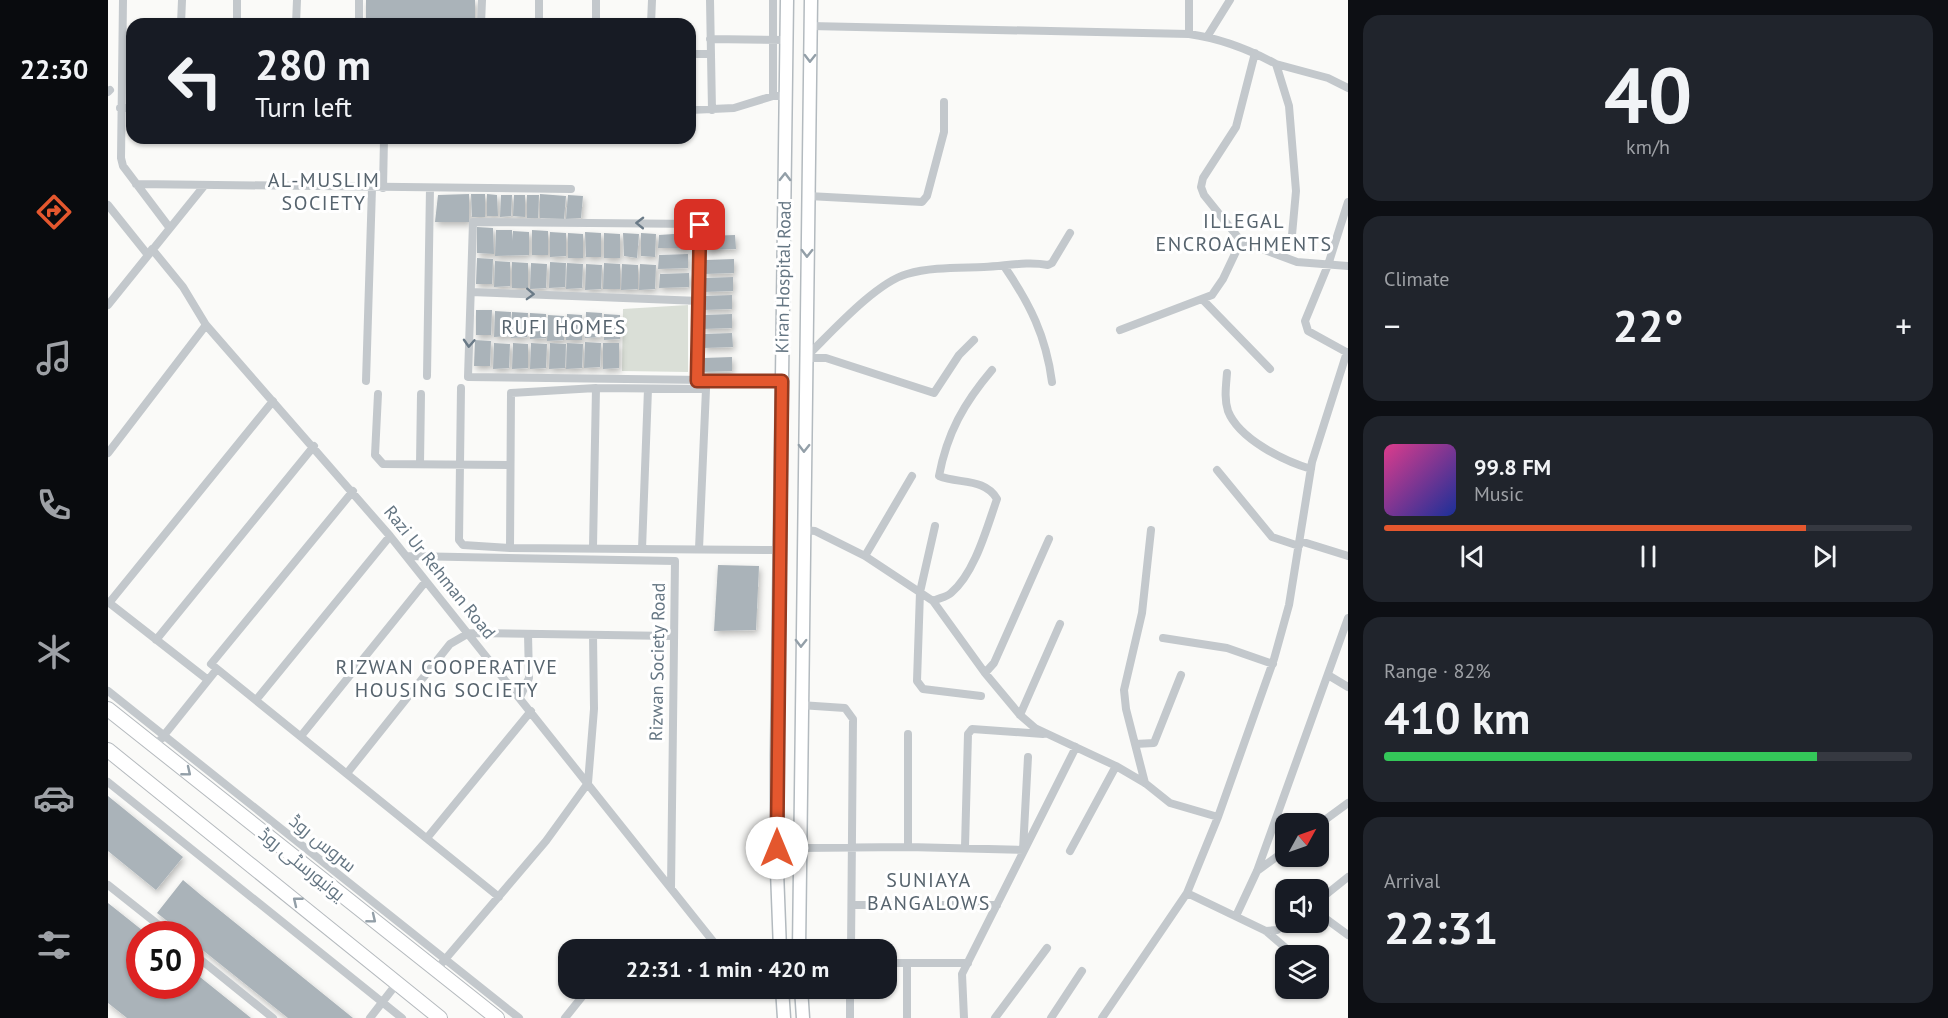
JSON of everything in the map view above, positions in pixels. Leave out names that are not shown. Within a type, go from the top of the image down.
[{"type":"main road","name":"Kiran Hospital Road","points":[[780,939],[777,871],[778,550],[782,381],[779,96],[786,40],[787,0]]},
{"type":"main road","name":"Kiran Hospital Road","points":[[799,939],[800,705],[811,0]]},
{"type":"main road","name":"یونیورسٹی روڈ","points":[[108,709],[159,741],[440,966],[497,1018]]},
{"type":"main road","name":"یونیورسٹی روڈ","points":[[108,750],[440,1018]]},
{"type":"main road","points":[[777,871],[799,871]]},
{"type":"main road","points":[[782,999],[784,1018]]},
{"type":"main road","points":[[802,999],[803,1018]]},
{"type":"street","points":[[123,0],[121,158],[123,166],[169,226]]},
{"type":"street","points":[[182,0],[182,18]]},
{"type":"street","points":[[237,0],[237,18]]},
{"type":"street","points":[[296,18],[297,0]]},
{"type":"street","points":[[359,0],[359,18]]},
{"type":"street","points":[[481,18],[482,0]]},
{"type":"street","points":[[539,0],[539,18]]},
{"type":"street","points":[[596,0],[596,18]]},
{"type":"street","points":[[651,18],[652,0]]},
{"type":"street","points":[[710,0],[712,110]]},
{"type":"street","points":[[696,110],[734,108],[779,96],[773,40],[773,0]]},
{"type":"street","points":[[1189,0],[1189,34]]},
{"type":"street","points":[[1207,37],[1230,0]]},
{"type":"street","points":[[810,26],[1189,34],[1207,37],[1256,53],[1276,64],[1328,78],[1348,87]]},
{"type":"street","points":[[710,39],[786,40]]},
{"type":"street","points":[[1256,53],[1236,128],[1203,178],[1201,187],[1218,215],[1241,241],[1297,262],[1348,266]]},
{"type":"street","points":[[696,54],[710,54]]},
{"type":"street","points":[[1276,64],[1289,105],[1296,191],[1292,235]]},
{"type":"street","points":[[808,196],[922,202],[927,196],[944,132],[944,102]]},
{"type":"street","points":[[120,108],[126,108]]},
{"type":"street","points":[[383,188],[384,144]]},
{"type":"street","points":[[136,184],[571,189]]},
{"type":"street","points":[[108,305],[169,226],[204,186]]},
{"type":"street","points":[[366,381],[372,188]]},
{"type":"street","points":[[427,376],[430,188]]},
{"type":"street","points":[[1102,1018],[1187,893],[1218,817],[1273,664],[1289,605],[1311,469],[1347,353],[1305,327],[1305,321],[1328,265],[1348,202]]},
{"type":"street","name":"Razi Ur Rehman Road","points":[[108,205],[183,287],[206,325],[353,491],[407,556],[711,939]]},
{"type":"street","points":[[697,381],[700,301],[699,224],[473,221],[468,377],[697,381],[782,381]]},
{"type":"street","points":[[805,358],[887,284],[906,274],[929,270],[1004,266],[1031,261],[1048,265],[1052,263],[1070,233]]},
{"type":"street","points":[[1119,330],[1212,296],[1223,279],[1241,241]]},
{"type":"street","points":[[1004,266],[1030,303],[1052,382]]},
{"type":"street","points":[[471,292],[700,301]]},
{"type":"street","points":[[1203,300],[1270,369]]},
{"type":"street","points":[[108,453],[206,325]]},
{"type":"street","points":[[805,358],[826,358],[934,393],[959,355],[974,340]]},
{"type":"street","points":[[933,601],[951,594],[968,570],[981,544],[997,499],[992,490],[970,481],[961,482],[939,476],[943,454],[967,400],[992,370]]},
{"type":"street","points":[[1227,373],[1225,395],[1228,411],[1237,425],[1258,444],[1289,462],[1311,469]]},
{"type":"street","points":[[461,388],[460,542],[463,545],[510,548],[778,550]]},
{"type":"street","points":[[510,548],[509,399],[512,392],[596,388],[706,389],[699,549]]},
{"type":"street","points":[[593,547],[596,388]]},
{"type":"street","points":[[642,549],[648,389]]},
{"type":"street","points":[[378,394],[377,459],[383,464],[510,465]]},
{"type":"street","points":[[420,394],[420,464]]},
{"type":"street","points":[[208,680],[109,602],[273,401]]},
{"type":"street","points":[[156,640],[314,447]]},
{"type":"street","points":[[1217,470],[1272,537],[1348,556]]},
{"type":"street","points":[[865,556],[912,476]]},
{"type":"street","points":[[353,491],[211,664],[348,772],[499,897]]},
{"type":"street","points":[[935,526],[920,592],[917,681],[923,689],[981,696]]},
{"type":"street","points":[[803,530],[814,531],[865,556],[933,601],[985,673],[1020,715],[1050,735],[1116,766],[1145,783],[1170,803],[1218,817]]},
{"type":"street","points":[[1145,783],[1126,709],[1124,690],[1142,613],[1151,530]]},
{"type":"street","points":[[256,700],[390,536]]},
{"type":"street","points":[[985,673],[994,663],[1049,539]]},
{"type":"street","name":"Rizwan Society Road","points":[[407,556],[675,561],[672,636],[671,889]]},
{"type":"street","points":[[301,736],[426,580]]},
{"type":"street","points":[[1236,916],[1257,871],[1348,620]]},
{"type":"street","points":[[1020,715],[1060,624]]},
{"type":"street","points":[[348,772],[450,644],[469,633],[672,636]]},
{"type":"street","points":[[519,697],[529,678],[528,634]]},
{"type":"street","points":[[519,1018],[440,966],[546,841],[588,783],[594,709],[593,634]]},
{"type":"street","points":[[1163,638],[1227,648],[1273,664]]},
{"type":"street","points":[[108,691],[159,741],[217,669]]},
{"type":"street","points":[[1135,744],[1154,743],[1181,675]]},
{"type":"street","points":[[1328,675],[1348,687]]},
{"type":"street","points":[[800,705],[844,708],[853,718],[851,939]]},
{"type":"street","points":[[427,838],[531,711]]},
{"type":"street","points":[[965,847],[968,734],[972,729],[1050,735]]},
{"type":"street","points":[[908,734],[908,847]]},
{"type":"street","points":[[964,1018],[962,974],[1076,747]]},
{"type":"street","points":[[1023,850],[1028,757]]},
{"type":"street","points":[[1070,851],[1116,766]]},
{"type":"street","points":[[108,782],[402,1018]]},
{"type":"street","points":[[1329,817],[1348,803]]},
{"type":"street","points":[[799,848],[965,847],[1023,850]]},
{"type":"street","points":[[1257,871],[1275,858]]},
{"type":"street","points":[[1329,893],[1347,879]]},
{"type":"street","points":[[108,885],[154,921]]},
{"type":"street","points":[[1187,893],[1266,931],[1282,945]]},
{"type":"street","points":[[852,905],[997,904]]},
{"type":"street","points":[[1329,921],[1348,935]]},
{"type":"street","points":[[1266,931],[1275,930]]},
{"type":"street","points":[[995,1018],[1047,948]]},
{"type":"street","points":[[204,962],[273,1018]]},
{"type":"street","points":[[897,963],[968,963]]},
{"type":"street","points":[[907,963],[908,1018]]},
{"type":"street","points":[[1051,1018],[1082,971]]},
{"type":"street","points":[[370,1018],[398,982]]},
{"type":"street","points":[[565,1018],[580,999]]},
{"type":"street","points":[[850,999],[850,1018]]},
{"type":"shaded area","points":[[688,305],[688,372],[622,371],[623,309]]},
{"type":"building","points":[[366,0],[475,0],[475,18],[366,18]]},
{"type":"building","points":[[469,194],[469,222],[435,222],[438,195]]},
{"type":"building","points":[[471,194],[485,194],[485,217],[472,217]]},
{"type":"building","points":[[487,194],[497,195],[498,216],[487,216]]},
{"type":"building","points":[[540,194],[566,196],[564,219],[540,218]]},
{"type":"building","points":[[501,195],[512,195],[511,216],[500,217]]},
{"type":"building","points":[[514,195],[525,195],[525,217],[513,216]]},
{"type":"building","points":[[527,195],[539,195],[538,218],[527,218]]},
{"type":"building","points":[[568,195],[583,196],[581,218],[566,219]]},
{"type":"building","points":[[477,227],[493,228],[494,254],[477,253]]},
{"type":"building","points":[[496,230],[512,230],[512,241],[513,231],[529,232],[529,255],[495,256]]},
{"type":"building","points":[[532,230],[548,231],[548,255],[532,255]]},
{"type":"building","points":[[550,232],[566,233],[566,256],[550,257]]},
{"type":"building","points":[[585,232],[601,233],[601,257],[586,257]]},
{"type":"building","points":[[568,233],[583,234],[583,258],[568,258]]},
{"type":"building","points":[[604,233],[620,234],[620,258],[604,258]]},
{"type":"building","points":[[623,233],[639,234],[637,258],[624,256]]},
{"type":"building","points":[[641,233],[656,234],[655,257],[641,256]]},
{"type":"building","points":[[688,233],[688,248],[658,248],[659,235]]},
{"type":"building","points":[[735,235],[736,249],[706,250],[707,236]]},
{"type":"building","points":[[688,254],[688,268],[658,269],[659,255]]},
{"type":"building","points":[[477,258],[493,259],[492,284],[476,284]]},
{"type":"building","points":[[734,259],[734,273],[704,274],[705,260]]},
{"type":"building","points":[[495,261],[510,262],[510,286],[494,287]]},
{"type":"building","points":[[512,262],[528,263],[528,288],[512,288]]},
{"type":"building","points":[[550,262],[566,263],[565,287],[549,288]]},
{"type":"building","points":[[531,263],[547,264],[546,288],[530,289]]},
{"type":"building","points":[[567,263],[583,264],[582,288],[566,289]]},
{"type":"building","points":[[604,263],[620,264],[620,289],[603,289]]},
{"type":"building","points":[[586,264],[602,265],[601,289],[585,290]]},
{"type":"building","points":[[622,264],[638,265],[638,289],[621,290]]},
{"type":"building","points":[[640,264],[656,265],[655,289],[639,290]]},
{"type":"building","points":[[689,273],[689,287],[659,288],[660,274]]},
{"type":"building","points":[[733,277],[733,291],[703,292],[704,278]]},
{"type":"building","points":[[732,295],[732,309],[702,310],[703,296]]},
{"type":"building","points":[[476,310],[492,310],[491,335],[476,335]]},
{"type":"building","points":[[495,311],[511,312],[510,336],[494,337]]},
{"type":"building","points":[[512,312],[528,313],[527,337],[511,338]]},
{"type":"building","points":[[586,312],[602,313],[601,337],[585,338]]},
{"type":"building","points":[[530,313],[546,314],[546,338],[530,339]]},
{"type":"building","points":[[567,314],[582,315],[582,340],[566,340]]},
{"type":"building","points":[[604,314],[620,315],[620,339],[604,340]]},
{"type":"building","points":[[732,314],[732,328],[702,329],[703,315]]},
{"type":"building","points":[[548,315],[564,316],[564,340],[547,341]]},
{"type":"building","points":[[732,333],[733,347],[703,348],[704,334]]},
{"type":"building","points":[[475,340],[491,341],[490,366],[474,366]]},
{"type":"building","points":[[585,342],[601,343],[600,367],[584,368]]},
{"type":"building","points":[[494,343],[510,344],[509,368],[493,369]]},
{"type":"building","points":[[513,343],[528,344],[528,368],[512,369]]},
{"type":"building","points":[[531,343],[547,344],[546,368],[530,369]]},
{"type":"building","points":[[550,343],[566,344],[565,368],[549,369]]},
{"type":"building","points":[[567,343],[583,344],[582,368],[566,369]]},
{"type":"building","points":[[603,343],[619,343],[619,368],[603,369]]},
{"type":"building","points":[[732,357],[732,371],[702,372],[703,358]]},
{"type":"building","points":[[718,565],[759,566],[756,630],[714,631]]},
{"type":"building","points":[[108,796],[183,857],[156,890],[108,851]]},
{"type":"building","points":[[183,880],[353,1018],[288,1018],[204,951],[204,921],[167,921],[157,913]]},
{"type":"building","points":[[108,903],[131,921],[126,921],[126,999],[204,999],[204,980],[251,1018],[127,1018],[108,1003]]},
{"type":"district","name":"AL-MUSLIM SOCIETY","points":[[324,192]]},
{"type":"district","name":"ILLEGAL ENCROACHMENTS","points":[[1244,232]]},
{"type":"district","name":"RUFI HOMES","points":[[564,327]]},
{"type":"district","name":"RIZWAN COOPERATIVE HOUSING SOCIETY","points":[[447,678]]},
{"type":"district","name":"SUNIAYA BANGALOWS","points":[[929,892]]},
{"type":"route","points":[[700,225],[697,381],[782,381],[778,550],[777,848]]}]
